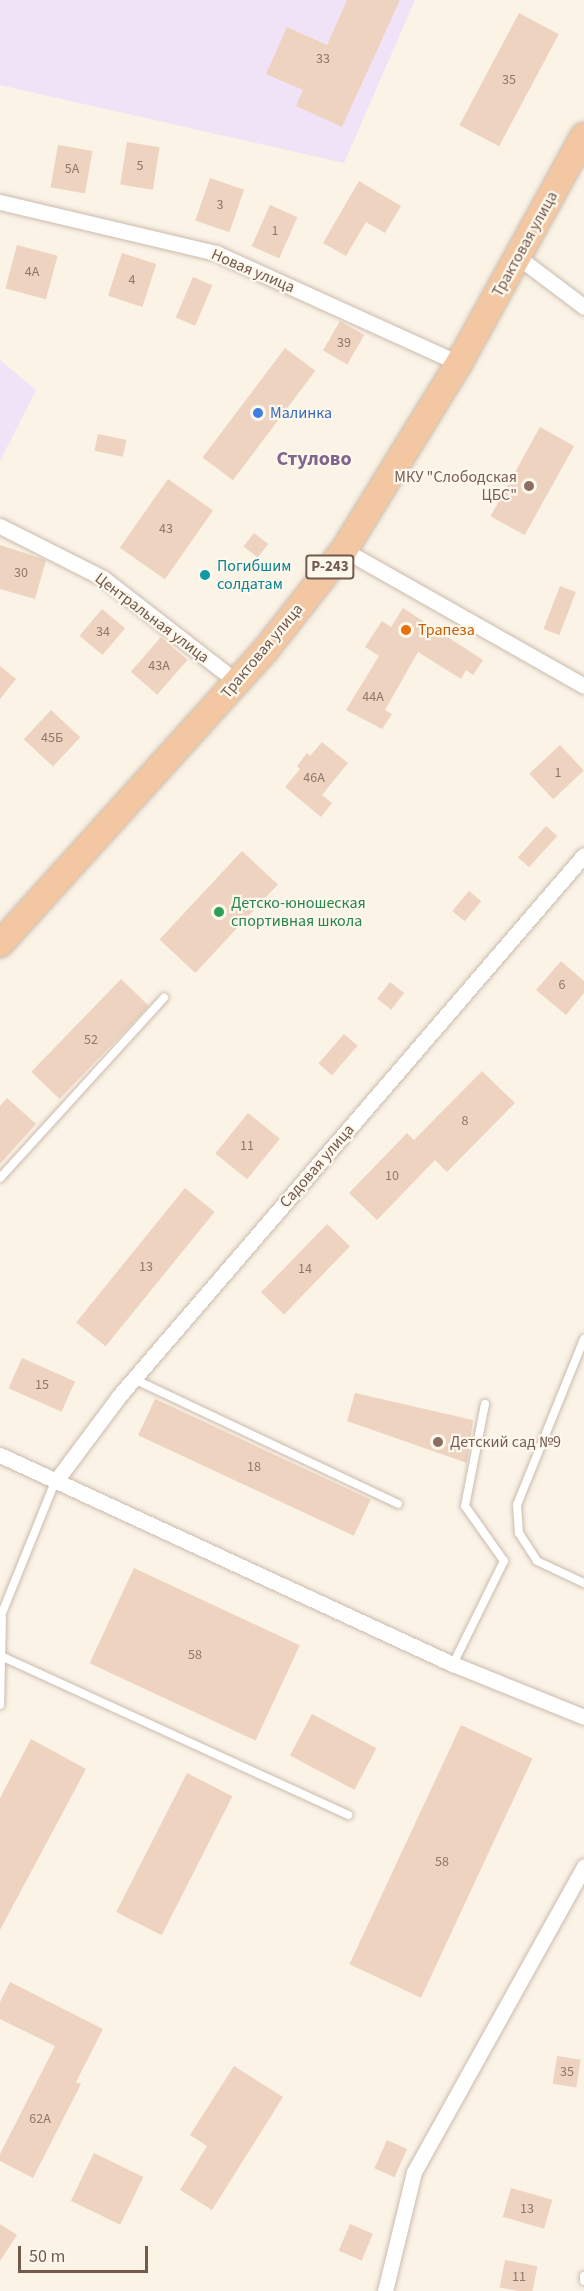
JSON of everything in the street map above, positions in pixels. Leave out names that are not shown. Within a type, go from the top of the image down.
[{"type":"highway","name":"Трактовая улица","points":[[0,944],[237,682],[344,550],[459,363],[584,136]]},
{"type":"street","name":"Новая улица","points":[[0,202],[216,252],[459,363]]},
{"type":"street","points":[[518,258],[584,307]]},
{"type":"street","name":"Центральная улица","points":[[0,526],[103,578],[237,682]]},
{"type":"street","points":[[344,550],[584,686]]},
{"type":"street","name":"Садовая улица","points":[[55,1482],[134,1379],[584,855]]},
{"type":"street","points":[[0,1455],[453,1664],[584,1717]]},
{"type":"street","points":[[385,2291],[414,2172],[584,1866]]},
{"type":"lane","points":[[0,1178],[164,998]]},
{"type":"lane","points":[[584,1339],[517,1505],[519,1533],[537,1561],[584,1583]]},
{"type":"lane","points":[[134,1379],[398,1504]]},
{"type":"lane","points":[[453,1664],[504,1560],[465,1506],[485,1404]]},
{"type":"lane","points":[[0,1705],[1,1618],[55,1482]]},
{"type":"lane","points":[[1,1656],[348,1815]]},
{"type":"lane","points":[[584,2276],[584,2281]]},
{"type":"shaded area","points":[[0,0],[415,0],[344,163],[0,85]]},
{"type":"shaded area","points":[[0,360],[36,390],[0,461]]},
{"type":"building","points":[[347,0],[400,0],[342,127],[296,106],[303,90],[266,74],[287,27],[327,45]]},
{"type":"building","points":[[519,13],[559,34],[499,146],[459,125]]},
{"type":"building","points":[[127,142],[160,147],[153,190],[120,184]]},
{"type":"building","points":[[58,145],[92,151],[85,193],[51,187]]},
{"type":"building","points":[[210,178],[244,190],[229,232],[195,221]]},
{"type":"building","points":[[359,181],[401,206],[385,233],[366,222],[346,256],[323,243]]},
{"type":"building","points":[[270,205],[297,217],[279,258],[252,246]]},
{"type":"building","points":[[17,245],[58,256],[46,299],[5,288]]},
{"type":"building","points":[[122,253],[156,264],[142,307],[108,296]]},
{"type":"building","points":[[193,277],[212,285],[195,326],[176,318]]},
{"type":"building","points":[[340,321],[364,335],[347,364],[323,350]]},
{"type":"building","name":"Малинка","points":[[285,348],[315,371],[233,480],[203,457]]},
{"type":"building","points":[[540,427],[574,446],[525,535],[491,516]]},
{"type":"building","points":[[98,434],[126,440],[123,457],[94,451]]},
{"type":"building","points":[[168,479],[213,511],[165,579],[120,548]]},
{"type":"building","points":[[254,533],[268,544],[258,557],[244,546]]},
{"type":"building","points":[[0,545],[46,560],[35,599],[0,589]]},
{"type":"building","points":[[560,586],[576,592],[559,635],[544,629]]},
{"type":"building","points":[[403,608],[483,660],[473,675],[466,670],[461,679],[418,652],[385,710],[392,714],[382,729],[346,710],[379,656],[365,647],[382,621],[391,627]]},
{"type":"building","points":[[102,609],[125,628],[102,655],[80,636]]},
{"type":"building","points":[[161,637],[187,660],[157,695],[131,672]]},
{"type":"building","points":[[0,666],[16,679],[0,699]]},
{"type":"building","points":[[51,710],[80,737],[53,767],[24,739]]},
{"type":"building","points":[[322,742],[348,763],[322,795],[332,803],[321,817],[285,787],[300,769],[297,766],[307,753],[310,756]]},
{"type":"building","points":[[560,745],[584,771],[553,799],[529,774]]},
{"type":"building","points":[[546,826],[557,836],[529,867],[518,857]]},
{"type":"building","name":"Детско-юношеская спортивная школа","points":[[242,851],[278,884],[195,973],[159,939]]},
{"type":"building","points":[[469,891],[481,901],[465,921],[452,911]]},
{"type":"building","points":[[561,961],[584,981],[584,993],[566,1015],[536,990]]},
{"type":"building","points":[[121,979],[149,1006],[59,1099],[31,1072]]},
{"type":"building","points":[[390,982],[404,993],[391,1010],[377,999]]},
{"type":"building","points":[[344,1034],[358,1046],[332,1075],[318,1063]]},
{"type":"building","points":[[482,1071],[515,1103],[447,1172],[435,1160],[377,1220],[349,1193],[407,1133],[414,1140]]},
{"type":"building","points":[[7,1098],[36,1124],[0,1164],[0,1106]]},
{"type":"building","points":[[248,1113],[280,1139],[247,1179],[215,1153]]},
{"type":"building","points":[[185,1188],[215,1212],[106,1346],[76,1322]]},
{"type":"building","points":[[327,1224],[350,1246],[284,1315],[261,1292]]},
{"type":"building","points":[[22,1358],[75,1382],[62,1412],[9,1388]]},
{"type":"building","name":"Детский сад №9","points":[[355,1393],[473,1420],[467,1463],[347,1421]]},
{"type":"building","points":[[155,1399],[371,1500],[354,1536],[138,1435]]},
{"type":"building","points":[[134,1568],[300,1645],[255,1741],[90,1663]]},
{"type":"building","points":[[312,1714],[376,1748],[354,1790],[290,1755]]},
{"type":"building","points":[[461,1725],[533,1758],[421,1998],[349,1964]]},
{"type":"building","points":[[31,1739],[86,1769],[0,1930],[0,1798]]},
{"type":"building","points":[[187,1773],[232,1796],[162,1935],[116,1912]]},
{"type":"building","points":[[10,1982],[103,2029],[76,2082],[81,2084],[33,2178],[0,2161],[0,2154],[55,2046],[0,2019],[0,2002]]},
{"type":"building","points":[[557,2056],[581,2060],[576,2087],[553,2084]]},
{"type":"building","points":[[234,2066],[283,2097],[212,2210],[180,2190],[207,2146],[190,2135]]},
{"type":"building","points":[[387,2140],[407,2149],[394,2177],[374,2168]]},
{"type":"building","points":[[94,2153],[143,2177],[120,2225],[71,2201]]},
{"type":"building","points":[[511,2188],[552,2200],[544,2229],[503,2217]]},
{"type":"building","points":[[0,2224],[17,2235],[0,2261]]},
{"type":"building","points":[[350,2224],[373,2234],[362,2260],[339,2251]]},
{"type":"building","points":[[505,2260],[537,2266],[533,2291],[500,2287]]},
{"type":"place","name":"Малинка","points":[[258,413]]},
{"type":"place","name":"МКУ \"Слободская ЦБС\"","points":[[529,486]]},
{"type":"place","name":"Погибшим солдатам","points":[[205,575]]},
{"type":"place","name":"Трапеза","points":[[406,630]]},
{"type":"place","name":"Детско-юношеская спортивная школа","points":[[219,912]]},
{"type":"place","name":"Детский сад №9","points":[[438,1442]]},
{"type":"district","name":"Стулово","points":[[314,459]]}]
